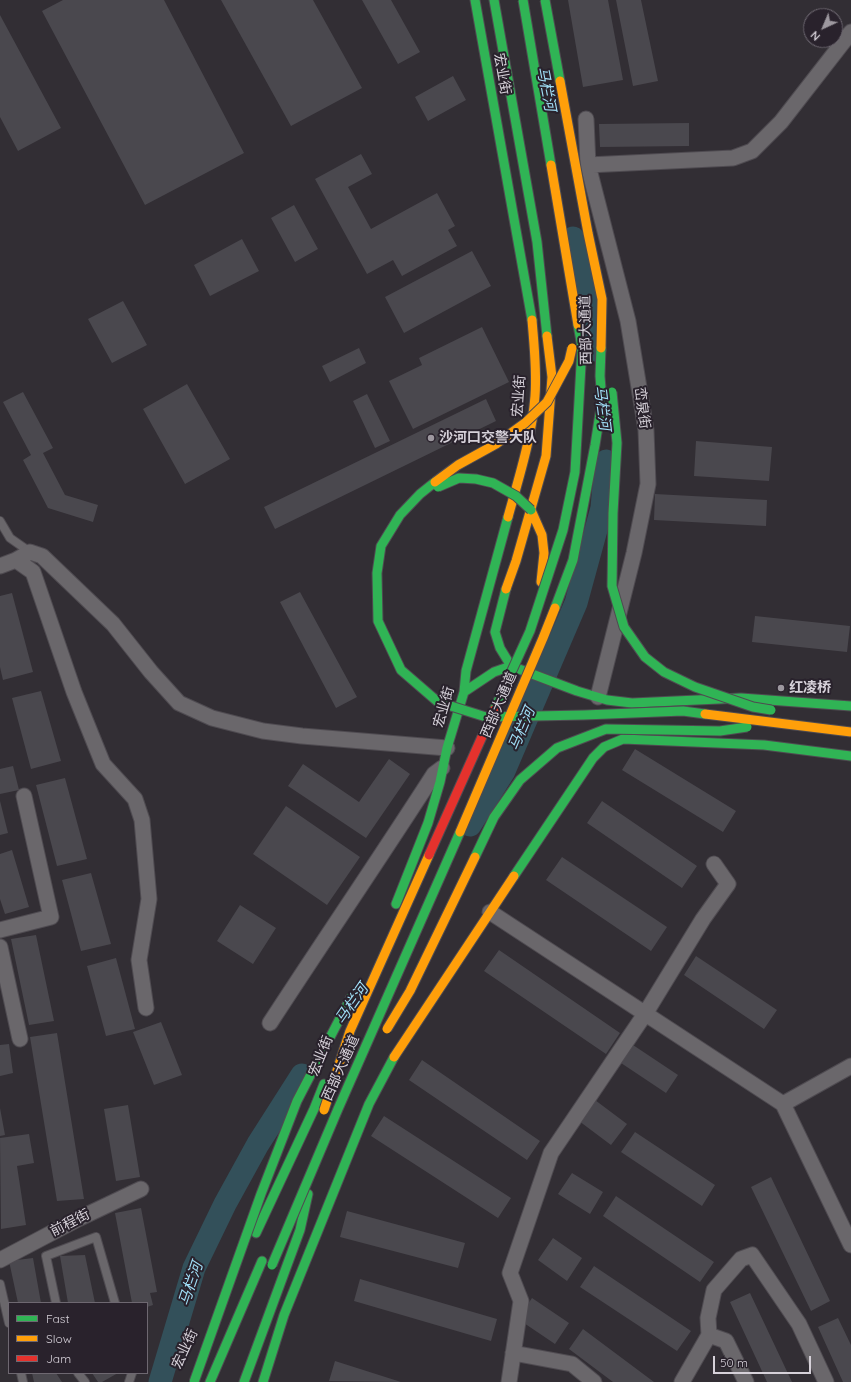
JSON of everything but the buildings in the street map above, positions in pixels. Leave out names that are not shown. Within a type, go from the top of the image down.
[{"type":"main road","name":"宏业街","points":[[394,910],[428,823],[447,748],[464,692],[466,671],[524,460],[531,428],[535,396],[536,367],[532,320],[475,0]]},
{"type":"main road","name":"宏业街","points":[[494,0],[537,242],[552,377],[546,456],[516,561],[503,598],[495,632],[500,648],[511,666]]},
{"type":"main road","name":"西部大通道","points":[[321,1119],[350,1031],[527,638],[563,530],[575,472],[582,347],[523,0]]},
{"type":"main road","name":"西部大通道","points":[[269,1273],[338,1109],[423,918],[540,645],[573,560],[596,445],[602,401],[600,376],[602,299],[588,233],[545,0]]},
{"type":"main road","points":[[602,299],[609,366]]},
{"type":"main road","points":[[575,308],[572,348],[569,361],[547,402],[524,423],[496,444],[458,465],[420,494],[400,515],[381,546],[377,573],[378,621],[401,670],[438,702],[486,717],[683,711],[851,732]]},
{"type":"main road","points":[[611,381],[617,443],[613,512],[612,586],[624,626],[645,657],[664,672],[695,687],[753,707],[783,713]]},
{"type":"main road","points":[[420,494],[458,478],[476,479],[493,483],[516,496],[531,510],[542,535],[544,553],[540,595],[535,617]]},
{"type":"main road","points":[[464,692],[494,672],[511,666],[534,676],[598,698],[632,703],[741,698],[851,706]]},
{"type":"main road","points":[[593,758],[598,723],[598,698]]},
{"type":"main road","points":[[806,717],[851,726]]},
{"type":"main road","points":[[382,1036],[410,990],[494,817],[520,780],[557,748],[606,729],[720,731],[781,723]]},
{"type":"main road","points":[[263,1382],[284,1315],[369,1104],[399,1048],[593,758],[604,747],[623,739],[764,745],[851,756]]},
{"type":"main road","points":[[380,942],[420,874]]},
{"type":"main road","name":"宏业街","points":[[185,1382],[191,1366],[314,1109],[388,924]]},
{"type":"main road","points":[[194,1382],[261,1194],[297,1101],[355,988]]},
{"type":"main road","points":[[338,1109],[374,1049],[366,1043],[356,1030],[354,1011]]},
{"type":"main road","points":[[389,1051],[399,1048]]},
{"type":"main road","points":[[244,1382],[300,1230],[314,1165]]},
{"type":"main road","points":[[210,1382],[264,1254]]},
{"type":"street","points":[[588,165],[733,158],[752,151],[781,122],[851,32]]},
{"type":"street","name":"峦泉街","points":[[586,119],[588,165],[628,322],[646,430],[648,484],[634,553],[598,698]]},
{"type":"street","points":[[0,566],[16,560],[30,552],[42,556],[113,624],[179,703],[212,718],[263,731],[302,736],[447,748]]},
{"type":"street","points":[[16,560],[33,572],[74,692],[103,764],[135,799],[142,820],[149,899],[139,960],[146,1008]]},
{"type":"street","points":[[270,1024],[342,912],[434,774],[441,774]]},
{"type":"street","points":[[0,930],[51,917],[24,796]]},
{"type":"street","points":[[509,1382],[521,1301],[510,1273],[551,1153],[645,1014],[703,919],[728,884],[714,864]]},
{"type":"street","points":[[490,912],[783,1104],[851,1245]]},
{"type":"street","points":[[0,947],[20,1039]]},
{"type":"street","points":[[783,1104],[851,1066]]},
{"type":"street","name":"前程街","points":[[0,1260],[78,1219],[141,1189]]},
{"type":"street","points":[[682,1382],[709,1335],[708,1318],[714,1290],[741,1259],[752,1255],[799,1324],[826,1382]]},
{"type":"street","points":[[709,1335],[726,1341],[746,1382]]},
{"type":"street","points":[[513,1353],[572,1364],[594,1382]]},
{"type":"lane","points":[[0,522],[10,538],[30,552]]},
{"type":"lane","points":[[56,1302],[46,1256],[96,1238],[115,1302]]},
{"type":"lane","points":[[0,1284],[8,1319]]},
{"type":"lane","points":[[79,1374],[85,1382]]},
{"type":"waterway","name":"马栏河","points":[[573,238],[592,327],[595,350]]},
{"type":"waterway","name":"马栏河","points":[[470,825],[504,771],[576,603],[602,508],[606,461]]},
{"type":"waterway","name":"马栏河","points":[[160,1382],[194,1268],[225,1204],[258,1144],[302,1075]]},
{"type":"traffic: fast","points":[[475,0],[532,320]]},
{"type":"traffic: fast","points":[[494,0],[537,242],[547,336]]},
{"type":"traffic: fast","points":[[523,0],[551,165]]},
{"type":"traffic: fast","points":[[545,0],[560,81]]},
{"type":"traffic: fast","points":[[494,710],[530,631],[563,530],[575,472],[582,347],[578,325]]},
{"type":"traffic: fast","points":[[555,608],[573,560],[595,445],[602,401],[600,376],[601,348]]},
{"type":"traffic: fast","points":[[612,392],[617,443],[613,513],[612,586],[624,627],[645,657],[664,672],[695,687],[753,707],[771,710]]},
{"type":"traffic: fast","points":[[438,487],[459,478],[476,479],[493,483],[516,496],[531,510]]},
{"type":"traffic: fast","points":[[435,482],[420,494],[400,515],[381,546],[377,573],[378,621],[401,670],[438,702],[486,717],[683,711],[705,714]]},
{"type":"traffic: fast","points":[[396,904],[428,823],[440,782],[447,748],[464,692],[466,671],[508,517]]},
{"type":"traffic: fast","points":[[506,589],[495,632],[500,648],[511,666],[577,691],[607,700],[632,703],[741,698],[851,706]]},
{"type":"traffic: fast","points":[[464,692],[494,672],[511,666]]},
{"type":"traffic: fast","points":[[475,857],[494,817],[520,780],[557,748],[606,729],[720,731],[747,727]]},
{"type":"traffic: fast","points":[[514,876],[593,758],[604,747],[623,739],[764,745],[851,756]]},
{"type":"traffic: fast","points":[[272,1265],[338,1109],[460,832]]},
{"type":"traffic: fast","points":[[194,1382],[261,1194],[297,1101],[351,997]]},
{"type":"traffic: fast","points":[[263,1382],[284,1315],[369,1104],[394,1057]]},
{"type":"traffic: fast","points":[[256,1233],[314,1109],[324,1084]]},
{"type":"traffic: fast","points":[[244,1382],[300,1230],[308,1194]]},
{"type":"traffic: fast","points":[[210,1382],[262,1261]]},
{"type":"traffic: slow","points":[[560,81],[588,233],[602,299],[601,348]]},
{"type":"traffic: slow","points":[[551,165],[578,325]]},
{"type":"traffic: slow","points":[[508,517],[531,427],[535,396],[536,377],[532,320]]},
{"type":"traffic: slow","points":[[506,589],[516,561],[546,456],[552,377],[547,336]]},
{"type":"traffic: slow","points":[[435,482],[458,465],[496,444],[525,423],[547,402],[569,361],[572,348]]},
{"type":"traffic: slow","points":[[531,510],[542,535],[544,553],[541,582]]},
{"type":"traffic: slow","points":[[460,832],[555,608]]},
{"type":"traffic: slow","points":[[705,714],[851,732]]},
{"type":"traffic: slow","points":[[324,1110],[350,1031],[429,855]]},
{"type":"traffic: slow","points":[[387,1029],[410,991],[475,857]]},
{"type":"traffic: slow","points":[[394,1057],[514,876]]},
{"type":"traffic: jam","points":[[429,855],[494,710]]},
{"type":"place","name":"沙河口交警大队","points":[[431,438]]},
{"type":"place","name":"红凌桥","points":[[781,688]]}]
